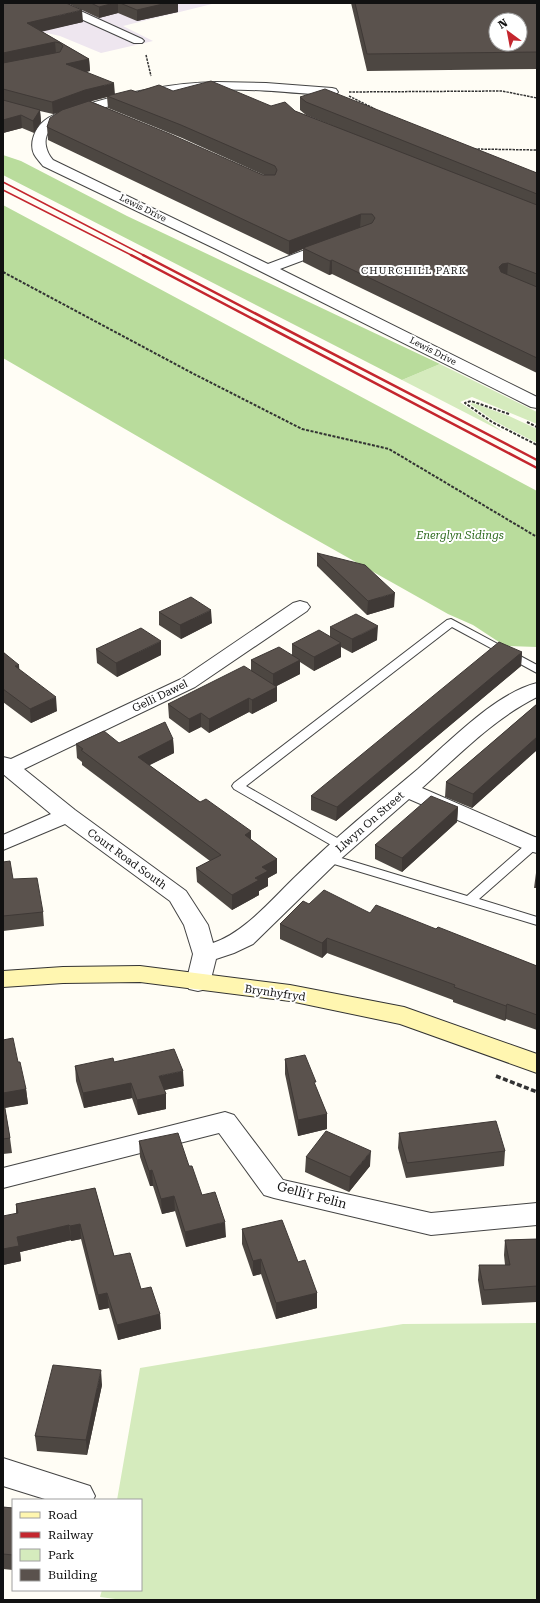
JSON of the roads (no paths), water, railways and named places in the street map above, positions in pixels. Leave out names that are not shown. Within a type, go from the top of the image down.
[{"type":"main road","name":"Brynhyfryd","points":[[3,979],[63,975],[140,974],[198,983],[290,994],[404,1016],[537,1064]]},
{"type":"street","points":[[54,3],[138,41]]},
{"type":"street","name":"Lewis Drive","points":[[337,92],[273,87],[198,86],[124,98],[90,107],[54,120],[45,126],[40,135],[40,153],[48,162],[537,404]]},
{"type":"street","points":[[273,87],[282,99]]},
{"type":"street","points":[[90,107],[111,116]]},
{"type":"street","points":[[40,116],[54,120]]},
{"type":"street","points":[[266,269],[345,240]]},
{"type":"street","name":"Gelli Dawel","points":[[6,765],[188,684],[300,607]]},
{"type":"street","name":"Llwyn On Street","points":[[205,954],[226,947],[245,938],[335,852],[408,790],[475,730],[509,703],[537,689]]},
{"type":"street","name":"Court Road South","points":[[6,765],[67,815],[178,896],[196,925],[205,954]]},
{"type":"street","points":[[408,790],[536,844]]},
{"type":"street","points":[[3,843],[67,815]]},
{"type":"street","points":[[198,983],[205,954]]},
{"type":"street","name":"Gelli'r Felin","points":[[3,1178],[225,1122],[274,1188],[431,1224],[537,1214]]},
{"type":"street","points":[[3,1472],[79,1496]]},
{"type":"lane","points":[[537,670],[451,622],[238,786],[335,852],[470,900],[537,921]]},
{"type":"lane","points":[[470,900],[536,844]]},
{"type":"railway","points":[[3,182],[145,256]]},
{"type":"railway","points":[[3,190],[133,256]]},
{"type":"railway","points":[[131,255],[537,468]]},
{"type":"railway","points":[[143,255],[537,460]]},
{"type":"district","name":"CHURCHILL PARK","points":[[414,270]]},
{"type":"park label","name":"Energlyn Sidings","points":[[460,535]]}]
